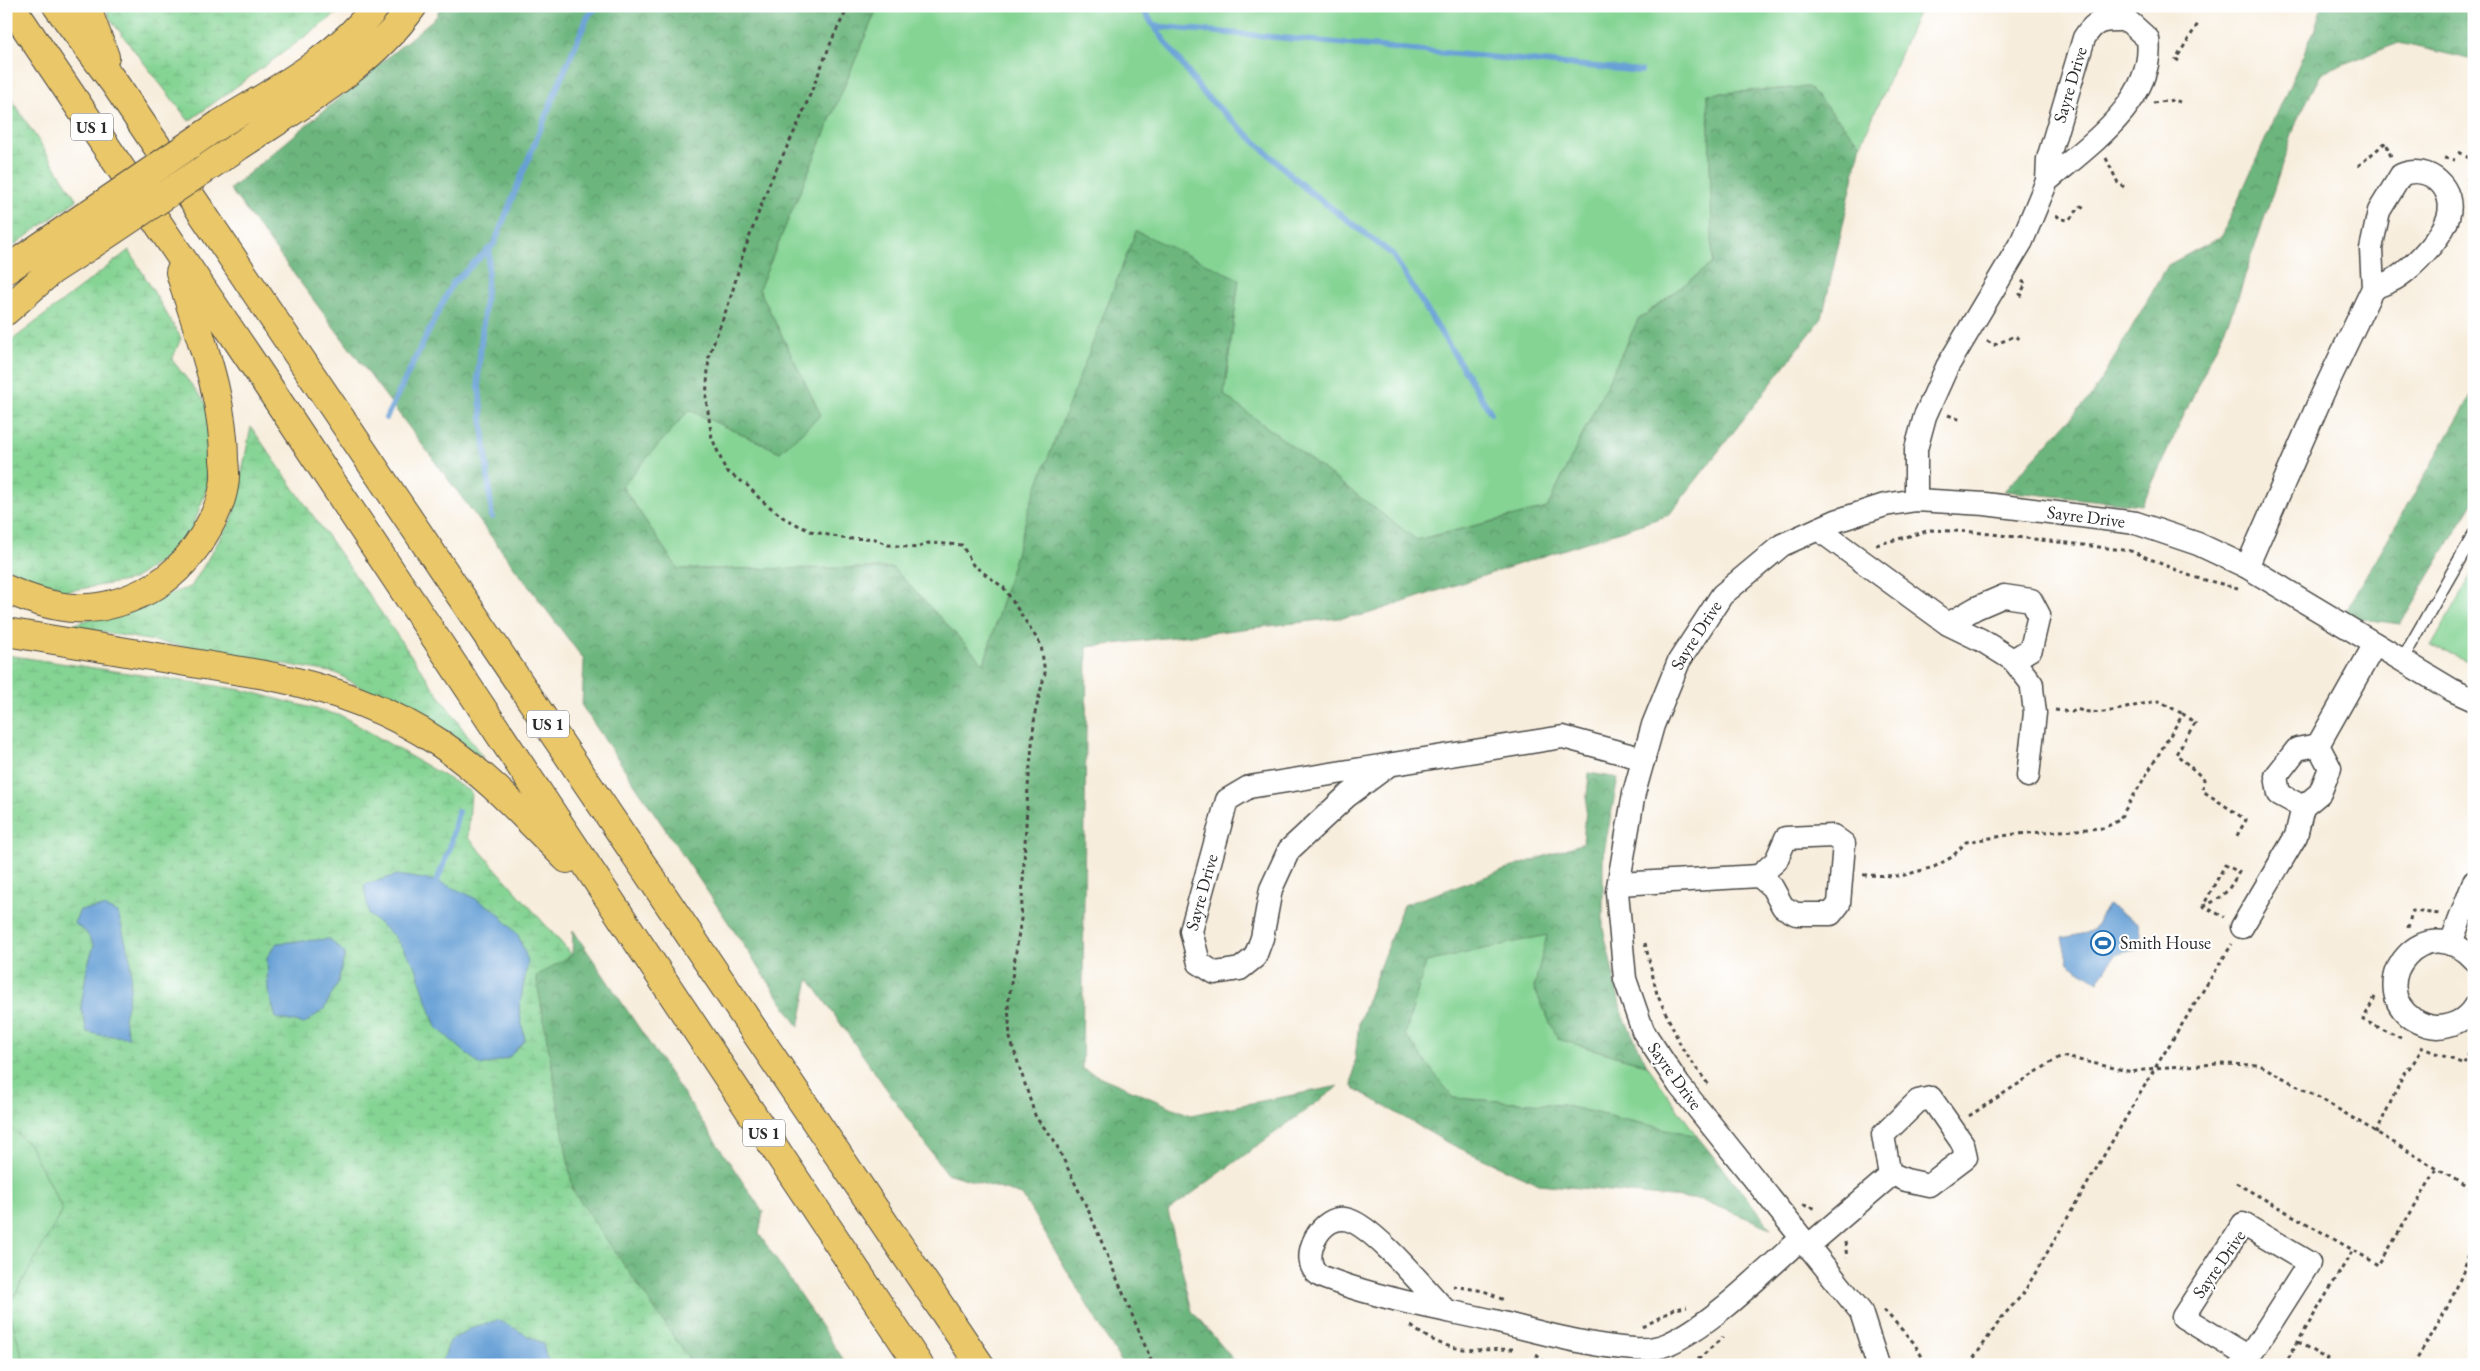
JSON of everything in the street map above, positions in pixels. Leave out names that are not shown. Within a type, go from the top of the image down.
[{"type":"highway","name":"US 1","points":[[11,6],[262,377],[919,1365]]},
{"type":"highway","name":"US 1","points":[[57,6],[115,84],[980,1365]]},
{"type":"highway","points":[[86,6],[115,84]]},
{"type":"highway","points":[[6,270],[220,124],[320,62],[369,16],[376,6]]},
{"type":"highway","points":[[6,311],[51,272],[317,94],[365,57],[392,32],[413,6]]},
{"type":"highway","points":[[6,589],[50,606],[67,608],[96,609],[128,600],[158,584],[178,569],[197,546],[215,518],[224,486],[221,405],[174,249]]},
{"type":"highway","points":[[6,296],[23,284],[51,272]]},
{"type":"highway","points":[[6,632],[273,676],[298,681],[360,702],[414,728],[461,759],[505,796],[609,901]]},
{"type":"street","name":"Sayre Drive","points":[[1916,500],[1916,449],[1925,416],[1946,367],[2022,241],[2048,181],[2048,159],[2084,38],[2091,26],[2103,21],[2127,20],[2148,39],[2149,62],[2146,75],[2135,94],[2111,126],[2048,181]]},
{"type":"street","points":[[2247,567],[2373,288],[2372,249],[2378,211],[2401,175],[2419,171],[2428,173],[2437,178],[2447,194],[2450,204],[2448,218],[2440,232],[2418,259],[2397,278],[2373,288]]},
{"type":"street","name":"Sayre Drive","points":[[1878,1365],[1861,1312],[1679,1085],[1643,1031],[1625,979],[1617,892],[1634,793],[1653,725],[1679,661],[1722,595],[1782,545],[1818,529],[1885,505],[1916,500],[1985,504],[2136,523],[2198,544],[2247,567],[2402,660],[2474,700]]},
{"type":"street","points":[[1818,529],[1948,624],[1980,640],[2013,660],[2032,684],[2035,712],[2028,776]]},
{"type":"street","points":[[1948,624],[1976,608],[2004,596],[2031,600],[2039,615],[2031,649],[2013,660]]},
{"type":"street","points":[[2303,806],[2279,794],[2276,776],[2297,749],[2318,745],[2375,644]]},
{"type":"street","name":"Sayre Drive","points":[[1389,764],[1346,797],[1289,850],[1271,888],[1262,938],[1255,958],[1240,969],[1215,973],[1199,963],[1191,931],[1227,800],[1249,787],[1389,764],[1563,737],[1644,759]]},
{"type":"street","points":[[2242,927],[2296,836],[2303,806],[2320,793],[2330,768],[2318,745]]},
{"type":"street","points":[[1619,884],[1759,876]]},
{"type":"street","points":[[2451,943],[2474,882]]},
{"type":"street","points":[[2474,960],[2464,949],[2451,943],[2437,941],[2423,944],[2410,951],[2401,962],[2396,975],[2395,990],[2399,1004],[2408,1015],[2420,1024],[2434,1027],[2447,1026],[2460,1021],[2474,1007]]},
{"type":"street","points":[[1445,1310],[1388,1249],[1358,1224],[1348,1220],[1337,1219],[1327,1223],[1316,1235],[1310,1258],[1312,1268],[1318,1275],[1363,1291],[1573,1340],[1646,1349],[1666,1345],[1697,1329],[1804,1243],[1843,1217],[1890,1176]]},
{"type":"street","name":"Sayre Drive","points":[[2243,1224],[2309,1263],[2245,1361],[2183,1317],[2243,1224]]},
{"type":"lane","points":[[2402,660],[2474,534]]},
{"type":"path","points":[[849,6],[834,35],[799,122],[770,182],[743,254],[730,300],[709,355],[706,400],[712,438],[726,471],[747,485],[760,500],[784,518],[810,531],[847,539],[873,538],[888,545],[918,548],[928,543],[962,545],[973,565],[1004,588],[1041,645],[1045,673],[1035,712],[1030,759],[1022,918],[1008,1004],[1010,1038],[1036,1118],[1053,1138],[1090,1214],[1153,1365]]},
{"type":"path","points":[[2179,61],[2176,60],[2199,22]]},
{"type":"path","points":[[2145,102],[2150,104],[2174,100],[2180,102]]},
{"type":"path","points":[[2459,152],[2474,161]]},
{"type":"path","points":[[2103,153],[2118,183],[2124,187]]},
{"type":"path","points":[[2055,215],[2061,219],[2069,220],[2081,206],[2085,208]]},
{"type":"path","points":[[2019,279],[2026,284],[2020,294],[2024,297]]},
{"type":"path","points":[[1986,341],[1994,345],[2015,336],[2020,339]]},
{"type":"path","points":[[1948,415],[1961,420]]},
{"type":"path","points":[[1850,552],[1931,530],[1974,532],[2131,551],[2193,577],[2246,592]]},
{"type":"path","points":[[1860,876],[1901,876],[1934,867],[1952,857],[1966,842],[2015,834],[2104,828],[2119,820],[2183,714],[2195,723],[2176,754],[2204,779],[2203,791],[2246,820],[2235,839]]},
{"type":"path","points":[[2225,865],[2239,872],[2228,893],[2218,901],[2204,906],[2225,865]]},
{"type":"path","points":[[1969,1365],[2003,1316],[2024,1294],[2155,1068],[2242,927],[2204,906]]},
{"type":"path","points":[[1643,936],[1657,994],[1682,1048],[1710,1087]]},
{"type":"path","points":[[2376,1133],[2405,1072],[2412,1065],[2422,1048]]},
{"type":"path","points":[[1965,1119],[2061,1056],[2132,1072],[2155,1068],[2218,1064],[2260,1065],[2473,1191],[2474,1205]]},
{"type":"path","points":[[2236,1183],[2379,1266],[2437,1169]]},
{"type":"path","points":[[1796,1198],[1802,1205],[1843,1217],[1846,1256],[1850,1263]]},
{"type":"path","points":[[2413,1365],[2457,1287],[2469,1258],[2474,1232]]},
{"type":"path","points":[[2284,1365],[2353,1250]]},
{"type":"path","points":[[1445,1282],[1484,1291],[1510,1302]]},
{"type":"path","points":[[1879,1304],[1914,1343],[1926,1362]]},
{"type":"path","points":[[1638,1330],[1674,1309],[1694,1306]]},
{"type":"path","points":[[2298,1342],[2336,1365]]},
{"type":"green space","points":[[105,6],[347,6],[189,121],[110,19]]},
{"type":"green space","points":[[440,6],[878,6],[759,289],[821,415],[780,452],[689,410],[622,486],[678,569],[893,568],[984,664],[1032,499],[1136,231],[1239,279],[1224,395],[1417,540],[1547,508],[1638,320],[1713,263],[1708,94],[1808,87],[1861,144],[1822,318],[1669,515],[1364,615],[1087,647],[1082,1069],[1190,1115],[1339,1086],[1168,1211],[1192,1311],[1238,1365],[1123,1365],[1022,1195],[946,1173],[809,979],[799,1027],[582,706],[584,660],[230,189],[437,16]]},
{"type":"green space","points":[[878,6],[1921,6],[1861,144],[1808,87],[1708,94],[1713,263],[1638,320],[1547,508],[1416,540],[1224,395],[1239,279],[1032,499],[984,664],[893,568],[678,569],[622,486],[689,410],[780,452],[820,415],[759,289]]},
{"type":"green space","points":[[2322,6],[2474,6],[2474,60],[2399,43],[2322,72],[2297,120],[2235,306],[2142,505],[2004,491],[2093,394],[2168,265],[2222,236],[2314,31]]},
{"type":"green space","points":[[6,91],[77,200],[6,251]]},
{"type":"green space","points":[[129,250],[181,338],[172,360],[209,407],[213,470],[188,542],[132,580],[50,594],[6,566],[6,345]]},
{"type":"green space","points":[[2474,391],[2474,501],[2400,624],[2343,616]]},
{"type":"green space","points":[[251,427],[483,758],[336,673],[68,626],[191,587],[233,517]]},
{"type":"green space","points":[[2474,571],[2474,663],[2431,646]]},
{"type":"green space","points":[[6,655],[243,690],[342,716],[471,792],[468,837],[572,955],[536,976],[573,1191],[693,1365],[25,1365],[8,1307],[63,1210],[29,1144],[6,1124]]},
{"type":"green space","points":[[1589,773],[1618,778],[1603,857],[1603,928],[1622,1013],[1647,1065],[1558,1039],[1534,988],[1547,935],[1426,962],[1405,1035],[1453,1098],[1561,1105],[1697,1136],[1771,1228],[1702,1200],[1539,1184],[1448,1143],[1352,1087],[1359,1022],[1403,905],[1583,843]]},
{"type":"green space","points":[[573,930],[763,1212],[759,1234],[847,1365],[693,1365],[573,1191],[536,976],[572,955]]},
{"type":"green space","points":[[1548,934],[1534,988],[1558,1039],[1647,1065],[1697,1136],[1561,1105],[1452,1098],[1405,1034],[1426,962]]},
{"type":"green space","points":[[6,1124],[29,1144],[63,1210],[8,1307],[25,1365],[6,1365]]},
{"type":"water","points":[[397,875],[437,881],[469,895],[495,910],[518,935],[528,961],[519,1009],[525,1040],[508,1058],[481,1066],[436,1027],[415,965],[394,936],[369,915],[364,885]]},
{"type":"water","name":"Smith House","points":[[2108,905],[2138,923],[2143,948],[2114,955],[2098,982],[2068,963],[2062,938],[2091,932]]},
{"type":"water","points":[[104,907],[118,913],[131,962],[130,990],[124,1019],[129,1037],[87,1032],[81,1007],[87,968],[94,945],[86,932],[74,923],[80,910]]},
{"type":"water","points":[[329,939],[345,953],[338,982],[324,1009],[304,1024],[276,1018],[268,990],[267,957],[277,943]]},
{"type":"water","points":[[499,1320],[543,1344],[547,1359],[560,1365],[441,1365],[450,1341],[473,1327]]},
{"type":"waterway","points":[[386,418],[452,284],[494,244],[589,14],[599,6]]},
{"type":"waterway","points":[[1141,6],[1154,26],[1641,71]]},
{"type":"waterway","points":[[1154,26],[1203,93],[1305,188],[1392,254],[1491,413]]},
{"type":"waterway","points":[[490,248],[478,377],[492,517]]},
{"type":"waterway","points":[[437,881],[450,847],[458,812]]},
{"type":"place","name":"Smith House","points":[[2103,943]]}]
